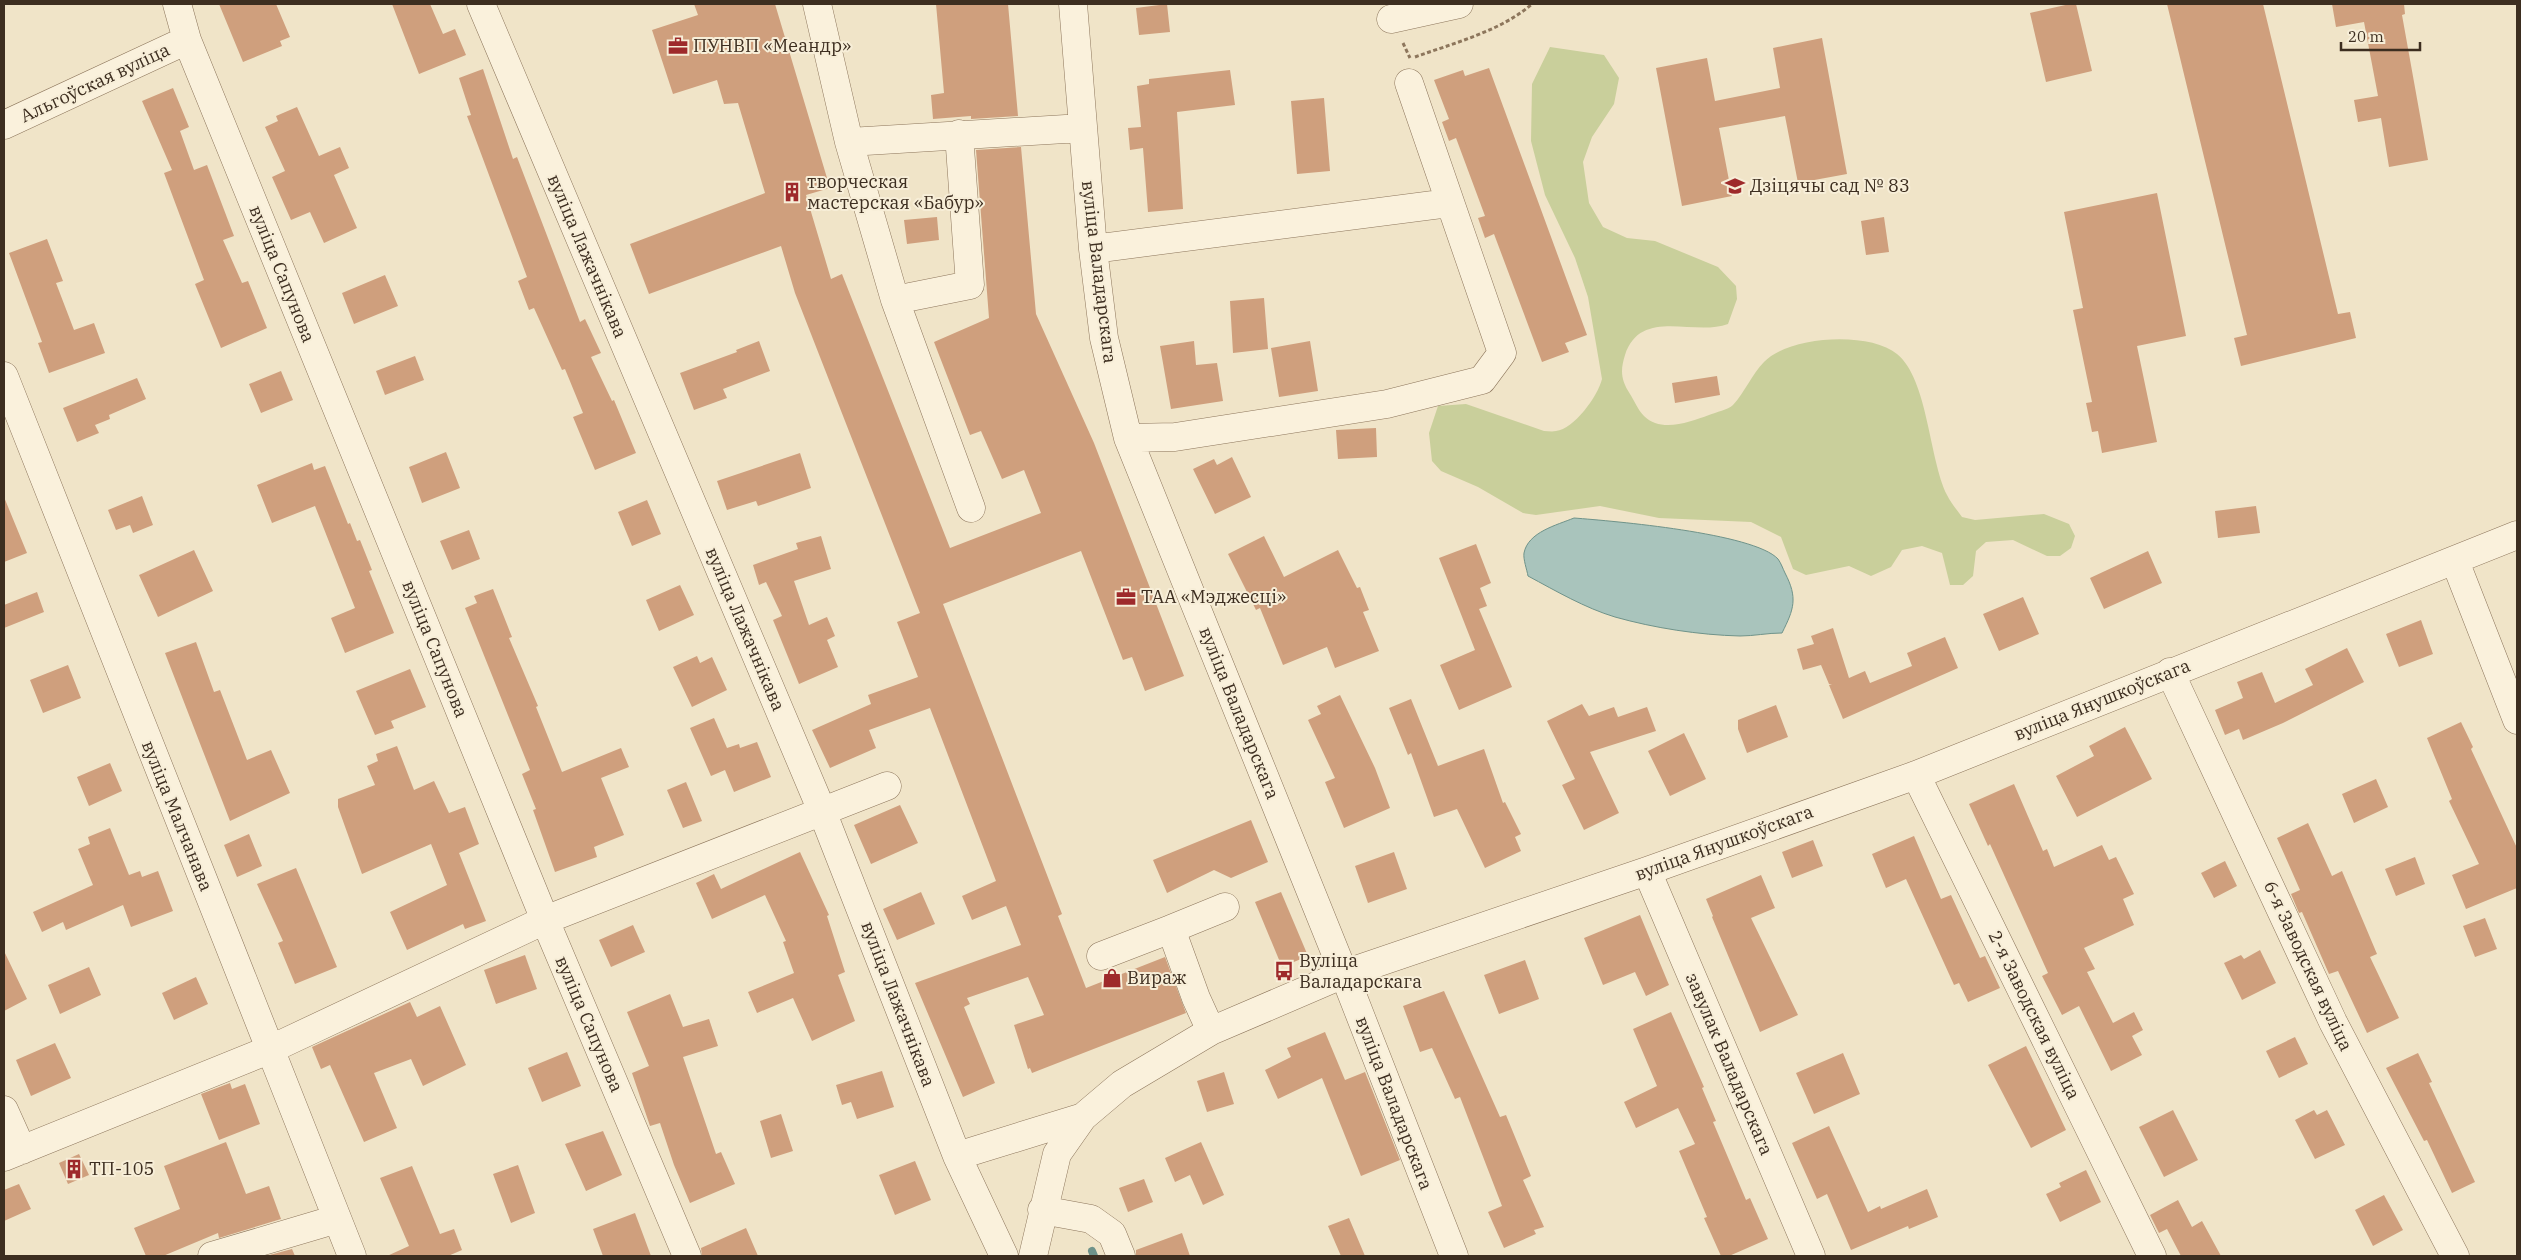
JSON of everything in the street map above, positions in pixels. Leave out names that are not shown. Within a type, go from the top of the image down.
[{"type":"street","name":"вуліца Сапунова","points":[[177,4],[187,40],[545,920],[687,1256]]},
{"type":"street","name":"вуліца Лажачнікава","points":[[481,4],[822,811],[957,1156],[1004,1256]]},
{"type":"street","points":[[816,4],[849,142],[895,300],[972,508]]},
{"type":"street","name":"вуліца Валадарскага","points":[[1073,4],[1093,249],[1104,338],[1128,438],[1344,974],[1454,1256]]},
{"type":"street","points":[[1391,19],[1458,4]]},
{"type":"street","name":"Альгоўская вуліца","points":[[4,125],[187,40]]},
{"type":"street","points":[[1128,438],[1175,437],[1386,404],[1482,380],[1502,354],[1449,203],[1409,71]]},
{"type":"street","points":[[849,142],[1082,128]]},
{"type":"street","points":[[895,300],[970,285],[959,134]]},
{"type":"street","points":[[1093,249],[1449,203]]},
{"type":"street","name":"вуліца Малчанава","points":[[4,376],[93,606],[352,1256]]},
{"type":"street","name":"вуліца Янушкоўскага","points":[[1033,1256],[1042,1210],[1057,1154],[1083,1117],[1122,1084],[1211,1031],[1344,974],[1647,871],[1916,775],[2170,672],[2455,561],[2517,534]]},
{"type":"street","points":[[2455,561],[2517,720]]},
{"type":"street","name":"6-я Заводская вуліца","points":[[2170,672],[2333,1022],[2455,1256]]},
{"type":"street","name":"2-я Заводская вуліца","points":[[1916,775],[2152,1256]]},
{"type":"street","points":[[4,1110],[13,1153],[271,1050],[545,920],[887,786]]},
{"type":"street","name":"завулак Валадарскага","points":[[1647,871],[1811,1256]]},
{"type":"street","points":[[1101,956],[1225,907]]},
{"type":"street","points":[[1171,929],[1196,998],[1211,1031]]},
{"type":"street","points":[[957,1156],[1083,1117]]},
{"type":"street","points":[[1042,1210],[1091,1219],[1112,1234],[1121,1256]]},
{"type":"street","points":[[212,1256],[337,1219]]},
{"type":"path","points":[[1391,19],[1409,71],[1464,40],[1519,15],[1532,4]]},
{"type":"green space","points":[[1550,47],[1604,55],[1619,78],[1614,104],[1592,137],[1583,162],[1589,203],[1603,227],[1627,238],[1655,241],[1718,267],[1736,286],[1737,299],[1728,324],[1700,328],[1670,326],[1656,328],[1643,332],[1633,340],[1625,355],[1622,375],[1627,389],[1644,416],[1659,424],[1685,423],[1733,405],[1764,362],[1776,353],[1810,342],[1849,340],[1868,342],[1897,354],[1907,366],[1922,400],[1941,480],[1949,498],[1962,517],[1975,520],[2044,514],[2069,524],[2075,536],[2071,548],[2060,556],[2047,556],[2013,540],[1986,542],[1976,551],[1973,576],[1963,585],[1950,585],[1942,553],[1922,546],[1902,550],[1891,567],[1871,576],[1849,566],[1806,575],[1793,569],[1781,537],[1751,522],[1659,518],[1600,506],[1536,515],[1523,513],[1478,487],[1441,471],[1432,461],[1429,433],[1438,406],[1466,404],[1544,431],[1554,431],[1563,429],[1584,411],[1596,394],[1602,379],[1588,297],[1575,258],[1545,195],[1531,141],[1532,84]]},
{"type":"water","points":[[1574,518],[1649,525],[1713,535],[1764,550],[1778,559],[1792,590],[1792,610],[1782,633],[1745,636],[1724,635],[1677,630],[1645,624],[1615,617],[1593,609],[1528,576],[1524,553],[1531,540],[1544,530]]},
{"type":"building","points":[[219,4],[276,4],[290,37],[280,41],[282,46],[243,62]]},
{"type":"building","points":[[392,4],[430,4],[443,34],[455,29],[466,55],[419,74]]},
{"type":"building","points":[[694,4],[775,4],[830,188],[806,195],[831,279],[842,274],[950,548],[1041,513],[1024,470],[1002,479],[981,431],[970,435],[934,342],[989,318],[976,150],[1021,147],[1036,314],[1094,443],[1184,676],[1145,691],[1132,657],[1123,660],[1081,551],[943,604],[1062,914],[1058,916],[1086,988],[1165,957],[1186,1013],[1032,1073],[1030,1068],[1028,1069],[1014,1025],[1044,1015],[1028,977],[967,998],[970,1004],[964,1007],[995,1083],[963,1097],[915,983],[1021,945],[1006,906],[972,920],[962,896],[996,881],[930,708],[869,730],[876,748],[830,768],[812,730],[871,704],[868,695],[918,677],[897,622],[920,613],[795,293],[781,246],[649,294],[630,244],[765,193],[738,103],[724,104],[717,80],[673,94],[652,30],[698,15]]},
{"type":"building","points":[[936,4],[1008,4],[1018,116],[971,119],[971,116],[933,119],[931,95],[944,93]]},
{"type":"building","points":[[1167,4],[1170,32],[1139,35],[1136,8]]},
{"type":"building","points":[[2076,4],[2092,71],[2046,82],[2030,13]]},
{"type":"building","points":[[2167,4],[2263,4],[2338,314],[2350,312],[2356,338],[2241,366],[2234,338],[2247,335]]},
{"type":"building","points":[[2332,4],[2404,4],[2405,14],[2402,15],[2428,160],[2389,167],[2381,118],[2358,122],[2354,100],[2378,96],[2364,22],[2336,27]]},
{"type":"building","points":[[1822,38],[1847,174],[1798,183],[1785,116],[1719,128],[1732,196],[1682,206],[1656,68],[1707,58],[1715,101],[1780,88],[1773,48]]},
{"type":"building","points":[[1489,68],[1587,335],[1565,343],[1569,352],[1542,362],[1494,234],[1485,238],[1478,218],[1485,216],[1456,138],[1449,141],[1442,122],[1449,119],[1434,80],[1463,70],[1465,76]]},
{"type":"building","points":[[483,69],[513,159],[517,157],[580,322],[585,319],[601,353],[591,357],[612,401],[614,400],[636,453],[595,470],[573,417],[583,413],[565,369],[562,370],[534,308],[529,310],[518,281],[527,277],[467,116],[471,115],[459,78]]},
{"type":"building","points":[[1230,70],[1235,105],[1177,112],[1183,209],[1148,212],[1143,148],[1130,150],[1128,128],[1141,127],[1137,86],[1149,84],[1149,79]]},
{"type":"building","points":[[173,88],[189,127],[180,131],[194,170],[207,165],[234,236],[223,240],[242,283],[248,281],[267,328],[221,348],[195,284],[204,280],[164,173],[172,170],[142,101]]},
{"type":"building","points":[[1324,98],[1330,171],[1297,174],[1291,101]]},
{"type":"building","points":[[297,107],[319,156],[340,147],[349,168],[334,175],[357,228],[324,243],[310,212],[291,220],[272,177],[285,171],[265,127],[278,121],[276,116]]},
{"type":"building","points":[[2157,193],[2186,336],[2137,346],[2157,442],[2102,453],[2098,431],[2092,432],[2086,403],[2092,402],[2073,310],[2083,308],[2064,212]]},
{"type":"building","points":[[937,217],[939,240],[907,244],[904,220]]},
{"type":"building","points":[[1884,217],[1889,252],[1866,255],[1861,221]]},
{"type":"building","points":[[47,239],[63,281],[56,283],[74,330],[94,323],[105,353],[49,373],[38,343],[42,342],[9,253]]},
{"type":"building","points":[[385,275],[398,306],[354,324],[342,293]]},
{"type":"building","points":[[1264,298],[1268,349],[1233,353],[1230,301]]},
{"type":"building","points":[[759,341],[770,371],[723,389],[727,398],[694,410],[680,373],[737,352],[736,350]]},
{"type":"building","points":[[1194,341],[1196,365],[1217,363],[1223,401],[1171,409],[1160,346]]},
{"type":"building","points":[[1310,341],[1318,391],[1279,397],[1271,348]]},
{"type":"building","points":[[415,356],[424,380],[385,395],[376,371]]},
{"type":"building","points":[[281,371],[293,400],[261,413],[249,384]]},
{"type":"building","points":[[1717,376],[1720,395],[1675,403],[1672,383]]},
{"type":"building","points":[[137,378],[146,399],[109,415],[110,419],[95,425],[99,433],[77,442],[63,408]]},
{"type":"building","points":[[1376,428],[1377,457],[1338,459],[1336,430]]},
{"type":"building","points":[[446,452],[460,488],[422,503],[409,467]]},
{"type":"building","points":[[800,453],[811,488],[758,506],[756,501],[727,510],[717,481]]},
{"type":"building","points":[[1232,457],[1251,497],[1215,514],[1193,469],[1214,459],[1217,465]]},
{"type":"building","points":[[312,463],[314,470],[325,466],[348,524],[350,523],[357,541],[360,540],[372,570],[369,571],[394,633],[345,653],[331,618],[355,608],[315,506],[272,523],[257,485]]},
{"type":"building","points":[[142,496],[153,525],[133,533],[130,525],[116,530],[108,510]]},
{"type":"building","points":[[4,497],[27,553],[4,562]]},
{"type":"building","points":[[647,500],[661,534],[632,546],[618,512]]},
{"type":"building","points":[[2256,506],[2260,533],[2218,538],[2215,511]]},
{"type":"building","points":[[469,530],[480,559],[452,570],[440,541]]},
{"type":"building","points":[[821,536],[831,569],[794,581],[809,625],[827,617],[835,636],[827,640],[838,667],[799,684],[773,620],[782,616],[766,582],[759,585],[753,565],[798,549],[796,543]]},
{"type":"building","points":[[1264,536],[1284,577],[1338,550],[1357,588],[1360,587],[1369,610],[1363,612],[1379,651],[1335,668],[1327,647],[1283,665],[1260,608],[1256,610],[1228,554]]},
{"type":"building","points":[[1476,544],[1491,583],[1480,588],[1487,606],[1479,609],[1512,687],[1459,710],[1440,665],[1475,650],[1439,558]]},
{"type":"building","points":[[194,550],[213,591],[158,617],[139,575]]},
{"type":"building","points":[[2148,551],[2162,583],[2104,609],[2090,578]]},
{"type":"building","points":[[680,585],[694,615],[659,631],[646,600]]},
{"type":"building","points":[[493,589],[512,637],[509,638],[538,706],[536,707],[562,772],[621,748],[629,767],[601,778],[624,835],[594,847],[597,857],[555,872],[533,810],[536,809],[522,774],[530,770],[465,608],[477,603],[474,596]]},
{"type":"building","points":[[37,592],[44,612],[4,628],[4,605]]},
{"type":"building","points":[[2023,597],[2039,634],[1999,651],[1983,614]]},
{"type":"building","points":[[2421,620],[2433,654],[2399,667],[2386,634]]},
{"type":"building","points":[[1833,628],[1849,678],[1865,671],[1870,683],[1912,666],[1907,653],[1945,637],[1958,668],[1843,719],[1829,685],[1832,684],[1829,684],[1821,665],[1803,670],[1797,649],[1814,644],[1811,636]]},
{"type":"building","points":[[196,642],[214,692],[220,690],[247,760],[271,750],[290,793],[230,821],[165,653]]},
{"type":"building","points":[[2347,648],[2364,682],[2283,723],[2243,740],[2239,729],[2225,735],[2215,710],[2243,698],[2237,682],[2262,672],[2275,703],[2313,685],[2305,669]]},
{"type":"building","points":[[697,656],[700,663],[712,657],[727,690],[692,707],[673,667]]},
{"type":"building","points":[[68,665],[81,698],[43,713],[30,680]]},
{"type":"building","points":[[410,669],[426,707],[391,721],[394,728],[375,735],[356,691]]},
{"type":"building","points":[[1340,695],[1375,768],[1390,808],[1344,828],[1325,782],[1335,778],[1308,720],[1321,714],[1317,706]]},
{"type":"building","points":[[1411,699],[1438,766],[1484,749],[1503,803],[1505,802],[1521,834],[1515,837],[1521,851],[1485,868],[1457,809],[1434,817],[1411,753],[1408,755],[1389,708]]},
{"type":"building","points":[[1582,704],[1589,716],[1614,707],[1618,717],[1647,707],[1656,731],[1590,752],[1619,813],[1584,830],[1562,785],[1575,779],[1547,721]]},
{"type":"building","points":[[1776,705],[1788,737],[1747,753],[1738,729],[1738,720]]},
{"type":"building","points":[[714,718],[727,748],[739,744],[740,748],[757,742],[771,777],[734,792],[725,770],[711,776],[690,728]]},
{"type":"building","points":[[2461,722],[2473,747],[2471,749],[2517,848],[2517,888],[2466,909],[2452,875],[2479,864],[2449,801],[2452,799],[2427,738]]},
{"type":"building","points":[[2125,727],[2152,779],[2077,817],[2056,776],[2094,756],[2089,746]]},
{"type":"building","points":[[1684,733],[1706,779],[1670,796],[1648,751]]},
{"type":"building","points":[[397,746],[414,790],[434,781],[449,813],[465,807],[479,844],[459,853],[486,921],[465,929],[463,924],[407,950],[390,912],[447,885],[431,844],[362,874],[338,807],[338,799],[375,785],[367,766],[378,761],[376,754]]},
{"type":"building","points":[[110,763],[122,791],[89,806],[77,777]]},
{"type":"building","points":[[2376,779],[2388,807],[2354,823],[2342,794]]},
{"type":"building","points":[[686,782],[702,821],[683,828],[667,790]]},
{"type":"building","points":[[2014,784],[2043,851],[2047,849],[2054,867],[2102,845],[2109,860],[2116,857],[2134,894],[2123,899],[2134,925],[2084,948],[2095,969],[2087,972],[2113,1023],[2134,1012],[2143,1030],[2132,1036],[2142,1055],[2111,1071],[2079,1006],[2062,1015],[2042,976],[2048,973],[1990,844],[1988,846],[1969,804]]},
{"type":"building","points":[[900,805],[918,843],[871,864],[854,825]]},
{"type":"building","points":[[1251,820],[1268,862],[1231,878],[1214,870],[1167,893],[1153,860]]},
{"type":"building","points":[[2308,823],[2332,876],[2342,871],[2377,954],[2370,957],[2399,1018],[2367,1033],[2338,971],[2329,974],[2302,912],[2299,913],[2291,894],[2300,890],[2277,838]]},
{"type":"building","points":[[110,828],[129,875],[140,871],[142,877],[158,871],[173,911],[131,927],[123,905],[66,930],[63,922],[42,932],[33,912],[93,885],[78,849],[90,844],[88,837]]},
{"type":"building","points":[[249,834],[262,866],[237,877],[224,845]]},
{"type":"building","points":[[1914,836],[1941,899],[1951,895],[1980,958],[1985,956],[2000,988],[1968,1002],[1959,983],[1954,985],[1906,879],[1886,888],[1872,854]]},
{"type":"building","points":[[1813,840],[1823,866],[1792,878],[1782,852]]},
{"type":"building","points":[[800,852],[829,915],[827,916],[845,972],[838,975],[855,1021],[812,1041],[793,998],[757,1013],[748,992],[794,973],[783,942],[786,941],[765,895],[712,919],[696,883],[714,874],[721,889]]},
{"type":"building","points":[[1394,852],[1407,889],[1368,903],[1355,866]]},
{"type":"building","points":[[2415,857],[2425,884],[2396,896],[2385,869]]},
{"type":"building","points":[[2225,861],[2237,886],[2214,898],[2201,873]]},
{"type":"building","points":[[296,868],[337,967],[295,984],[278,943],[283,941],[257,884]]},
{"type":"building","points":[[1761,875],[1775,908],[1751,918],[1798,1015],[1760,1032],[1706,899]]},
{"type":"building","points":[[921,892],[935,924],[897,940],[883,909]]},
{"type":"building","points":[[1281,892],[1308,956],[1282,967],[1255,902]]},
{"type":"building","points":[[1640,915],[1669,985],[1646,996],[1635,972],[1603,985],[1584,938]]},
{"type":"building","points":[[2485,918],[2497,949],[2475,957],[2463,926]]},
{"type":"building","points":[[633,925],[645,952],[611,967],[599,940]]},
{"type":"building","points":[[2260,950],[2276,983],[2242,1000],[2224,963],[2241,955],[2244,959]]},
{"type":"building","points":[[4,951],[27,999],[4,1011]]},
{"type":"building","points":[[525,955],[537,989],[496,1004],[484,970]]},
{"type":"building","points":[[1525,960],[1539,999],[1499,1014],[1484,975]]},
{"type":"building","points":[[89,967],[101,995],[60,1014],[48,985]]},
{"type":"building","points":[[196,977],[208,1004],[174,1020],[162,993]]},
{"type":"building","points":[[1444,991],[1500,1117],[1506,1115],[1531,1176],[1523,1180],[1544,1227],[1534,1230],[1536,1234],[1504,1248],[1488,1212],[1502,1206],[1460,1097],[1455,1099],[1432,1048],[1420,1052],[1403,1006]]},
{"type":"building","points":[[670,994],[683,1027],[709,1019],[718,1046],[683,1057],[716,1154],[721,1152],[735,1184],[690,1203],[674,1165],[660,1123],[650,1126],[632,1073],[649,1066],[627,1012]]},
{"type":"building","points":[[410,1002],[417,1017],[440,1006],[466,1065],[423,1086],[411,1059],[374,1073],[397,1128],[364,1142],[330,1065],[321,1069],[312,1047]]},
{"type":"building","points":[[1671,1012],[1704,1087],[1702,1088],[1716,1121],[1713,1122],[1746,1200],[1750,1198],[1768,1239],[1729,1256],[1721,1256],[1704,1218],[1707,1217],[1679,1151],[1695,1144],[1678,1108],[1636,1128],[1624,1102],[1657,1086],[1633,1029]]},
{"type":"building","points":[[1325,1032],[1345,1080],[1365,1072],[1400,1160],[1361,1176],[1322,1078],[1278,1099],[1265,1070],[1291,1057],[1287,1048]]},
{"type":"building","points":[[2295,1037],[2308,1064],[2279,1078],[2266,1051]]},
{"type":"building","points":[[55,1043],[71,1078],[31,1096],[16,1060]]},
{"type":"building","points":[[2026,1046],[2066,1130],[2031,1148],[1988,1065]]},
{"type":"building","points":[[567,1052],[581,1086],[542,1102],[528,1068]]},
{"type":"building","points":[[1843,1053],[1860,1094],[1814,1114],[1796,1073]]},
{"type":"building","points":[[2418,1053],[2432,1082],[2429,1083],[2475,1182],[2452,1193],[2427,1140],[2424,1141],[2386,1068]]},
{"type":"building","points":[[882,1071],[894,1107],[857,1119],[851,1102],[842,1105],[836,1085]]},
{"type":"building","points":[[1224,1072],[1234,1104],[1207,1112],[1197,1081]]},
{"type":"building","points":[[230,1083],[232,1089],[245,1084],[260,1124],[219,1140],[201,1094]]},
{"type":"building","points":[[2173,1110],[2198,1160],[2164,1177],[2139,1127]]},
{"type":"building","points":[[2314,1110],[2317,1115],[2327,1110],[2345,1145],[2315,1159],[2295,1120]]},
{"type":"building","points":[[781,1114],[793,1151],[771,1158],[760,1121]]},
{"type":"building","points":[[1829,1126],[1868,1212],[1880,1206],[1881,1209],[1927,1189],[1938,1217],[1909,1229],[1908,1226],[1851,1250],[1827,1194],[1817,1199],[1792,1143]]},
{"type":"building","points":[[603,1131],[622,1175],[586,1191],[565,1144]]},
{"type":"building","points":[[226,1142],[246,1194],[269,1186],[281,1219],[219,1238],[218,1233],[163,1256],[146,1256],[134,1228],[180,1209],[164,1166]]},
{"type":"building","points":[[1201,1142],[1224,1195],[1203,1205],[1190,1175],[1175,1182],[1165,1158]]},
{"type":"building","name":"ТП-105","points":[[79,1154],[89,1175],[68,1184],[59,1163]]},
{"type":"building","points":[[915,1161],[931,1200],[895,1215],[879,1175]]},
{"type":"building","points":[[518,1165],[535,1213],[511,1223],[493,1174]]},
{"type":"building","points":[[412,1166],[440,1234],[454,1229],[462,1250],[448,1256],[387,1256],[409,1246],[380,1178]]},
{"type":"building","points":[[2086,1170],[2101,1202],[2060,1222],[2046,1194],[2061,1187],[2059,1183]]},
{"type":"building","points":[[1144,1179],[1153,1202],[1128,1212],[1119,1188]]},
{"type":"building","points":[[19,1184],[31,1209],[4,1221],[4,1190]]},
{"type":"building","points":[[2384,1195],[2403,1230],[2373,1246],[2355,1210]]},
{"type":"building","points":[[2178,1200],[2192,1227],[2202,1221],[2221,1256],[2181,1256],[2167,1229],[2159,1233],[2150,1215]]},
{"type":"building","points":[[635,1213],[651,1256],[603,1256],[593,1229]]},
{"type":"building","points":[[1349,1218],[1365,1256],[1341,1256],[1328,1226]]},
{"type":"building","points":[[746,1228],[758,1256],[702,1256],[701,1248]]},
{"type":"building","points":[[1182,1233],[1190,1256],[1136,1256],[1136,1250]]},
{"type":"building","points":[[292,1249],[295,1256],[266,1256]]},
{"type":"waterway","points":[[1092,1251],[1094,1256]]},
{"type":"place","name":"ПУНВП «Меандр»","points":[[678,46]]},
{"type":"place","name":"Дзіцячы сад № 83","points":[[1735,186]]},
{"type":"place","name":"творческая мастерская «Бабур»","points":[[792,192]]},
{"type":"place","name":"ТАА «Мэджесці»","points":[[1126,597]]},
{"type":"place","name":"Вуліца Валадарскага","points":[[1284,971]]},
{"type":"place","name":"Вираж","points":[[1112,978]]},
{"type":"place","name":"ТП-105","points":[[74,1169]]}]
